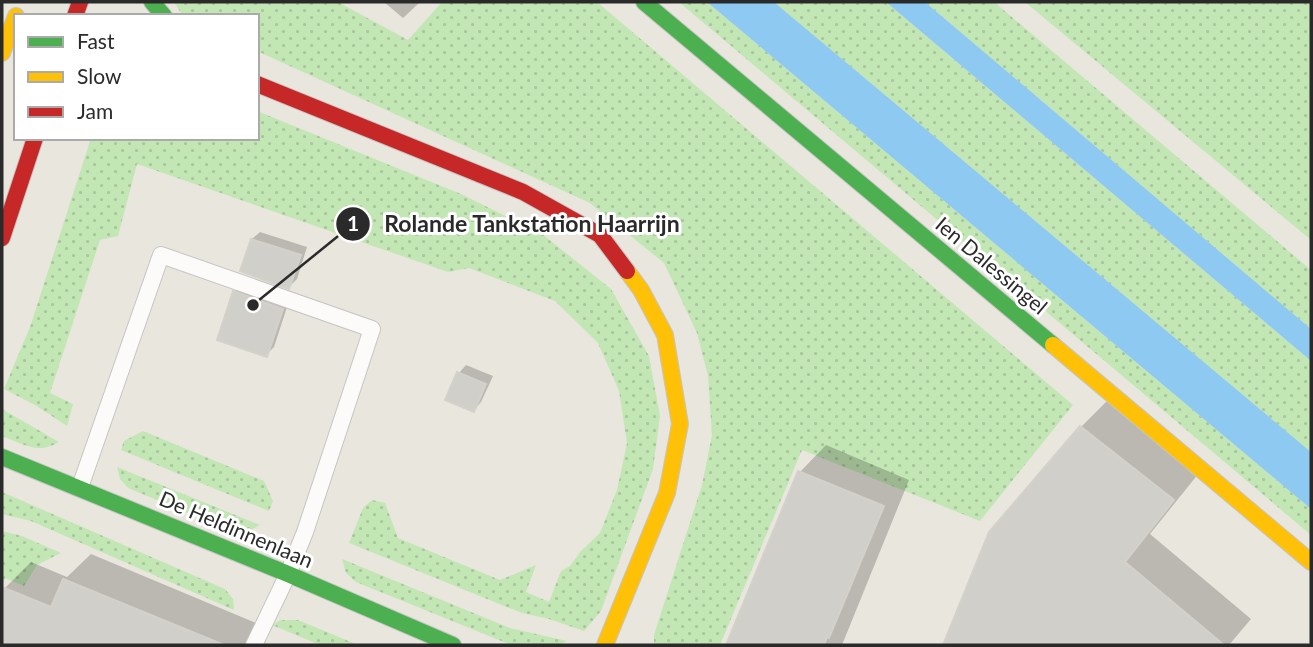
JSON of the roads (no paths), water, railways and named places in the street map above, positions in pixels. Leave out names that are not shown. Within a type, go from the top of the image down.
[{"type":"street","name":"Ien Dalessingel","points":[[645,2],[1311,562]]},
{"type":"street","points":[[2,53],[14,18]]},
{"type":"street","points":[[259,85],[523,192],[600,235],[641,290],[665,335],[680,424],[667,493],[605,645]]},
{"type":"street","points":[[2,238],[34,140]]},
{"type":"street","name":"De Heldinnenlaan","points":[[2,457],[80,487],[453,645]]},
{"type":"lane","points":[[80,487],[161,255],[372,329],[305,532],[254,645]]},
{"type":"water","points":[[707,2],[774,2],[1311,452],[1311,509]]},
{"type":"water","points":[[886,2],[925,2],[1311,329],[1311,361]]},
{"type":"place","name":"Rolande Tankstation Haarrijn","points":[[253,305]]}]
